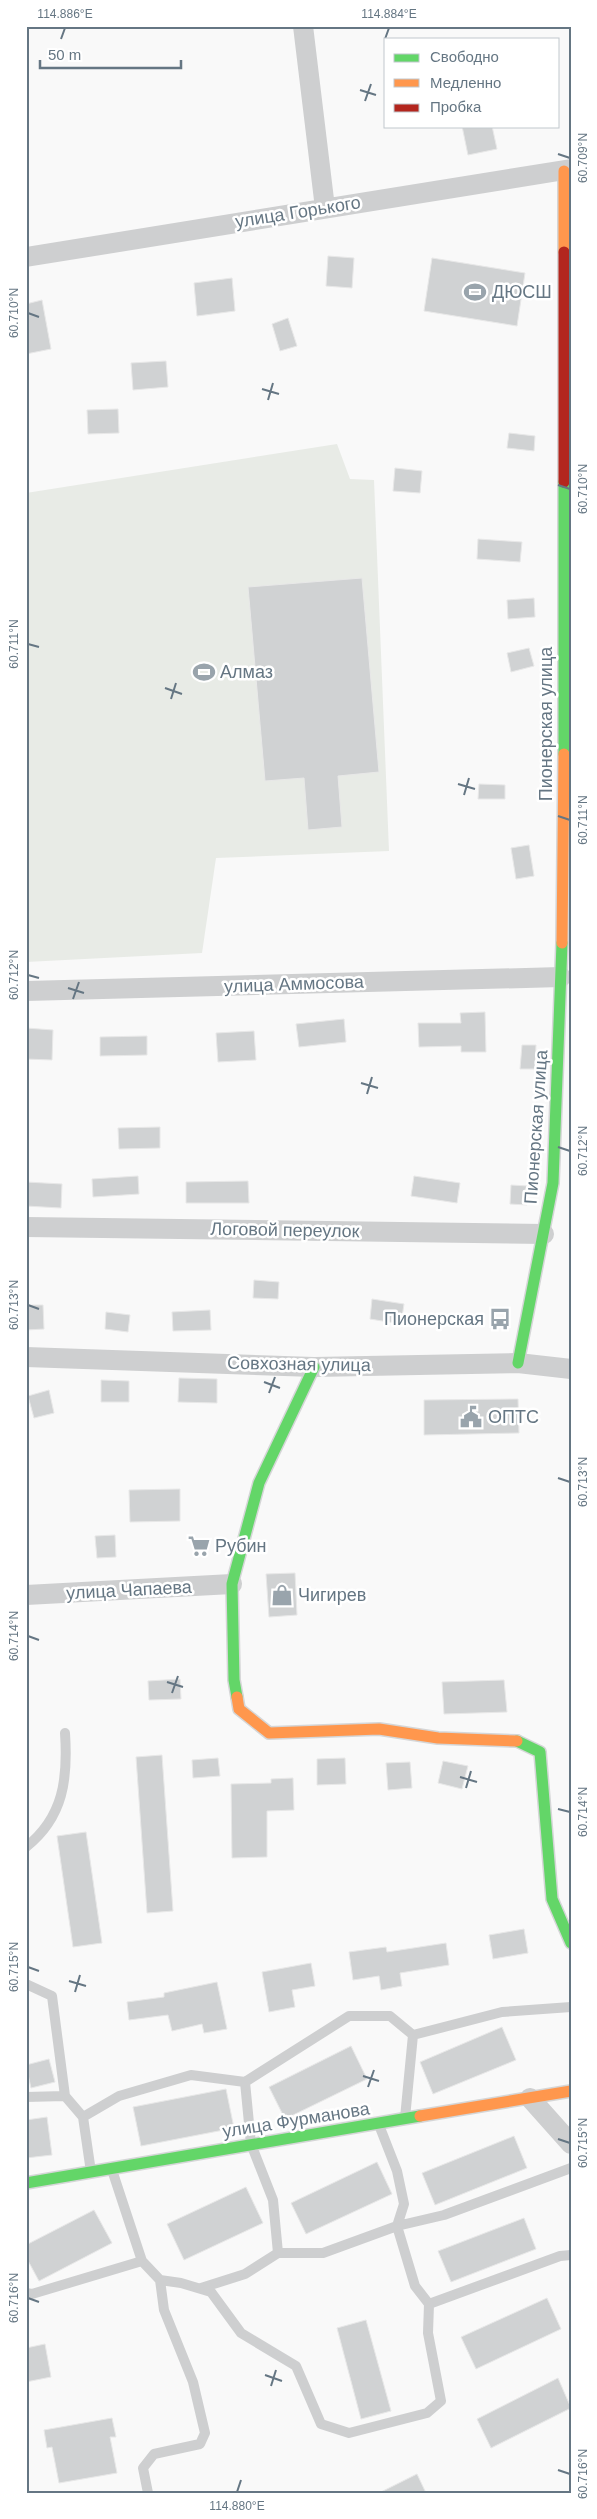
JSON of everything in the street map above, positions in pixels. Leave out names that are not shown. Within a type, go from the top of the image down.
[{"type":"street","points":[[303,26],[325,208]]},
{"type":"street","name":"улица Горького","points":[[26,257],[567,170]]},
{"type":"street","name":"Пионерская улица","points":[[518,1363],[544,1234],[562,1181],[561,977],[567,849],[567,170]]},
{"type":"street","name":"улица Аммосова","points":[[26,991],[561,977]]},
{"type":"street","name":"Логовой переулок","points":[[26,1227],[544,1234]]},
{"type":"street","name":"Совхозная улица","points":[[26,1357],[314,1367],[518,1363],[571,1369]]},
{"type":"street","points":[[314,1367],[259,1483],[232,1584],[234,1680],[239,1709],[269,1733],[379,1729],[438,1738],[513,1739],[540,1752],[552,1899],[571,1943]]},
{"type":"street","name":"улица Чапаева","points":[[26,1595],[232,1584]]},
{"type":"street","name":"улица Фурманова","points":[[26,2183],[571,2091]]},
{"type":"street","points":[[530,2098],[571,2144]]},
{"type":"lane","points":[[26,1847],[42,1834],[60,1800],[67,1766],[65,1733]]},
{"type":"lane","points":[[26,1984],[52,1996],[65,2096],[83,2117],[91,2172]]},
{"type":"lane","points":[[413,2035],[502,2012],[571,2007]]},
{"type":"lane","points":[[83,2117],[119,2096],[191,2074],[245,2082],[349,2016],[390,2016],[413,2035]]},
{"type":"lane","points":[[405,2120],[413,2035]]},
{"type":"lane","points":[[245,2082],[251,2144],[273,2200],[278,2253]]},
{"type":"lane","points":[[26,2097],[65,2096]]},
{"type":"lane","points":[[112,2169],[142,2261],[160,2280],[201,2288],[211,2292],[241,2333],[296,2366],[321,2424],[349,2433],[427,2413],[441,2401],[428,2333],[429,2304],[416,2286],[397,2226],[404,2204],[397,2171],[378,2125]]},
{"type":"lane","points":[[201,2288],[245,2274],[278,2253],[323,2253],[397,2226],[444,2215],[571,2168]]},
{"type":"lane","points":[[429,2304],[560,2256],[571,2255]]},
{"type":"lane","points":[[26,2293],[32,2294],[142,2261]]},
{"type":"lane","points":[[148,2493],[144,2468],[154,2454],[200,2444],[205,2432],[193,2382],[164,2310],[160,2280]]},
{"type":"shaded area","name":"Алмаз","points":[[337,444],[350,479],[374,480],[389,851],[216,858],[202,953],[26,962],[26,493]]},
{"type":"building","points":[[462,128],[492,128],[497,149],[468,155]]},
{"type":"building","points":[[328,256],[354,258],[352,288],[326,286]]},
{"type":"building","name":"ДЮСШ","points":[[432,258],[525,273],[517,326],[424,311]]},
{"type":"building","points":[[232,278],[235,311],[197,316],[194,283]]},
{"type":"building","points":[[42,300],[51,349],[26,354],[26,304]]},
{"type":"building","points":[[288,318],[297,346],[280,351],[272,324]]},
{"type":"building","points":[[166,361],[168,387],[133,390],[131,363]]},
{"type":"building","points":[[118,409],[119,433],[88,434],[87,410]]},
{"type":"building","points":[[509,433],[535,436],[534,451],[507,448]]},
{"type":"building","points":[[395,468],[422,471],[420,493],[393,491]]},
{"type":"building","points":[[478,539],[522,542],[520,562],[477,559]]},
{"type":"building","points":[[362,578],[379,772],[338,776],[342,827],[308,830],[304,778],[265,781],[248,587]]},
{"type":"building","points":[[534,598],[535,617],[508,619],[507,600]]},
{"type":"building","points":[[529,648],[534,666],[511,672],[507,653]]},
{"type":"building","points":[[479,784],[505,785],[505,799],[478,799]]},
{"type":"building","points":[[529,845],[534,876],[516,879],[511,848]]},
{"type":"building","points":[[485,1012],[486,1052],[461,1052],[461,1046],[419,1047],[418,1023],[461,1023],[460,1013]]},
{"type":"building","points":[[344,1019],[346,1042],[299,1047],[296,1024]]},
{"type":"building","points":[[26,1028],[53,1030],[52,1060],[26,1059]]},
{"type":"building","points":[[254,1031],[256,1060],[218,1062],[216,1033]]},
{"type":"building","points":[[147,1036],[147,1055],[100,1056],[100,1037]]},
{"type":"building","points":[[522,1045],[536,1045],[535,1069],[520,1069]]},
{"type":"building","points":[[160,1127],[160,1148],[119,1149],[118,1128]]},
{"type":"building","points":[[138,1176],[139,1194],[93,1197],[92,1179]]},
{"type":"building","points":[[414,1176],[460,1183],[457,1203],[411,1196]]},
{"type":"building","points":[[248,1181],[249,1203],[186,1203],[186,1182]]},
{"type":"building","points":[[26,1182],[62,1184],[61,1208],[26,1206]]},
{"type":"building","points":[[511,1185],[528,1186],[527,1205],[510,1204]]},
{"type":"building","points":[[254,1280],[279,1282],[278,1299],[253,1298]]},
{"type":"building","points":[[372,1299],[404,1304],[401,1324],[370,1319]]},
{"type":"building","points":[[26,1305],[43,1305],[44,1329],[26,1330]]},
{"type":"building","points":[[210,1310],[211,1330],[173,1331],[172,1312]]},
{"type":"building","points":[[106,1312],[130,1315],[128,1332],[105,1329]]},
{"type":"building","points":[[179,1378],[217,1379],[217,1403],[178,1402]]},
{"type":"building","points":[[101,1380],[129,1381],[129,1402],[101,1402]]},
{"type":"building","points":[[49,1390],[54,1413],[34,1418],[28,1396]]},
{"type":"building","name":"ОПТС","points":[[518,1399],[519,1433],[424,1435],[424,1400]]},
{"type":"building","points":[[180,1489],[180,1521],[130,1522],[129,1490]]},
{"type":"building","points":[[115,1535],[116,1557],[97,1558],[95,1536]]},
{"type":"building","name":"Чигирев","points":[[295,1573],[297,1615],[269,1617],[266,1574]]},
{"type":"building","points":[[180,1679],[181,1699],[149,1700],[148,1681]]},
{"type":"building","points":[[504,1680],[507,1712],[444,1714],[442,1682]]},
{"type":"building","points":[[162,1755],[173,1911],[147,1913],[136,1757]]},
{"type":"building","points":[[218,1758],[220,1776],[193,1778],[192,1760]]},
{"type":"building","points":[[345,1758],[346,1784],[317,1785],[317,1759]]},
{"type":"building","points":[[443,1761],[468,1766],[462,1789],[438,1783]]},
{"type":"building","points":[[410,1762],[412,1788],[388,1790],[386,1763]]},
{"type":"building","points":[[293,1778],[294,1810],[267,1811],[267,1857],[232,1858],[231,1784],[271,1783],[271,1779]]},
{"type":"building","points":[[86,1832],[102,1943],[73,1947],[57,1836]]},
{"type":"building","points":[[524,1929],[528,1953],[493,1959],[489,1935]]},
{"type":"building","points":[[446,1943],[449,1965],[400,1973],[402,1986],[381,1990],[379,1976],[353,1980],[349,1952],[386,1947],[387,1952]]},
{"type":"building","points":[[311,1963],[315,1986],[292,1990],[295,2007],[269,2012],[262,1972]]},
{"type":"building","points":[[217,1982],[227,2029],[204,2033],[202,2024],[172,2031],[168,2015],[129,2020],[127,2002],[164,1997],[164,1993]]},
{"type":"building","points":[[502,2027],[516,2060],[433,2094],[420,2062]]},
{"type":"building","points":[[351,2046],[367,2079],[285,2119],[269,2087]]},
{"type":"building","points":[[49,2059],[55,2082],[31,2088],[26,2065]]},
{"type":"building","points":[[226,2089],[234,2128],[141,2146],[133,2107]]},
{"type":"building","points":[[47,2117],[52,2155],[26,2158],[26,2120]]},
{"type":"building","points":[[514,2136],[527,2168],[435,2205],[422,2173]]},
{"type":"building","points":[[377,2162],[392,2194],[306,2234],[291,2203]]},
{"type":"building","points":[[246,2187],[263,2223],[184,2260],[167,2224]]},
{"type":"building","points":[[94,2210],[112,2243],[39,2281],[26,2257],[26,2245]]},
{"type":"building","points":[[524,2218],[536,2249],[451,2282],[438,2251]]},
{"type":"building","points":[[547,2298],[561,2329],[476,2369],[461,2337]]},
{"type":"building","points":[[366,2320],[391,2411],[361,2419],[337,2328]]},
{"type":"building","points":[[45,2344],[51,2377],[26,2382],[26,2348]]},
{"type":"building","points":[[558,2378],[571,2408],[491,2448],[477,2419]]},
{"type":"building","points":[[112,2418],[116,2437],[110,2437],[117,2473],[59,2483],[52,2447],[47,2448],[44,2430]]},
{"type":"building","points":[[417,2474],[426,2493],[379,2493]]},
{"type":"traffic: fast","points":[[564,482],[564,754]]},
{"type":"traffic: fast","points":[[518,1363],[553,1183],[562,943]]},
{"type":"traffic: fast","points":[[237,1697],[234,1680],[232,1584],[259,1483],[314,1367]]},
{"type":"traffic: fast","points":[[517,1741],[540,1752],[552,1899],[571,1943]]},
{"type":"traffic: fast","points":[[26,2183],[420,2116]]},
{"type":"traffic: slow","points":[[564,171],[564,252]]},
{"type":"traffic: slow","points":[[562,943],[564,754]]},
{"type":"traffic: slow","points":[[237,1697],[239,1709],[269,1733],[379,1729],[438,1738],[517,1741]]},
{"type":"traffic: slow","points":[[420,2116],[571,2091]]},
{"type":"traffic: jam","points":[[564,252],[564,482]]},
{"type":"place","name":"ДЮСШ","points":[[475,292]]},
{"type":"place","name":"Алмаз","points":[[204,672]]},
{"type":"place","name":"Пионерская","points":[[500,1319]]},
{"type":"place","name":"ОПТС","points":[[471,1417]]},
{"type":"place","name":"Рубин","points":[[199,1546]]},
{"type":"place","name":"Чигирев","points":[[282,1595]]}]
